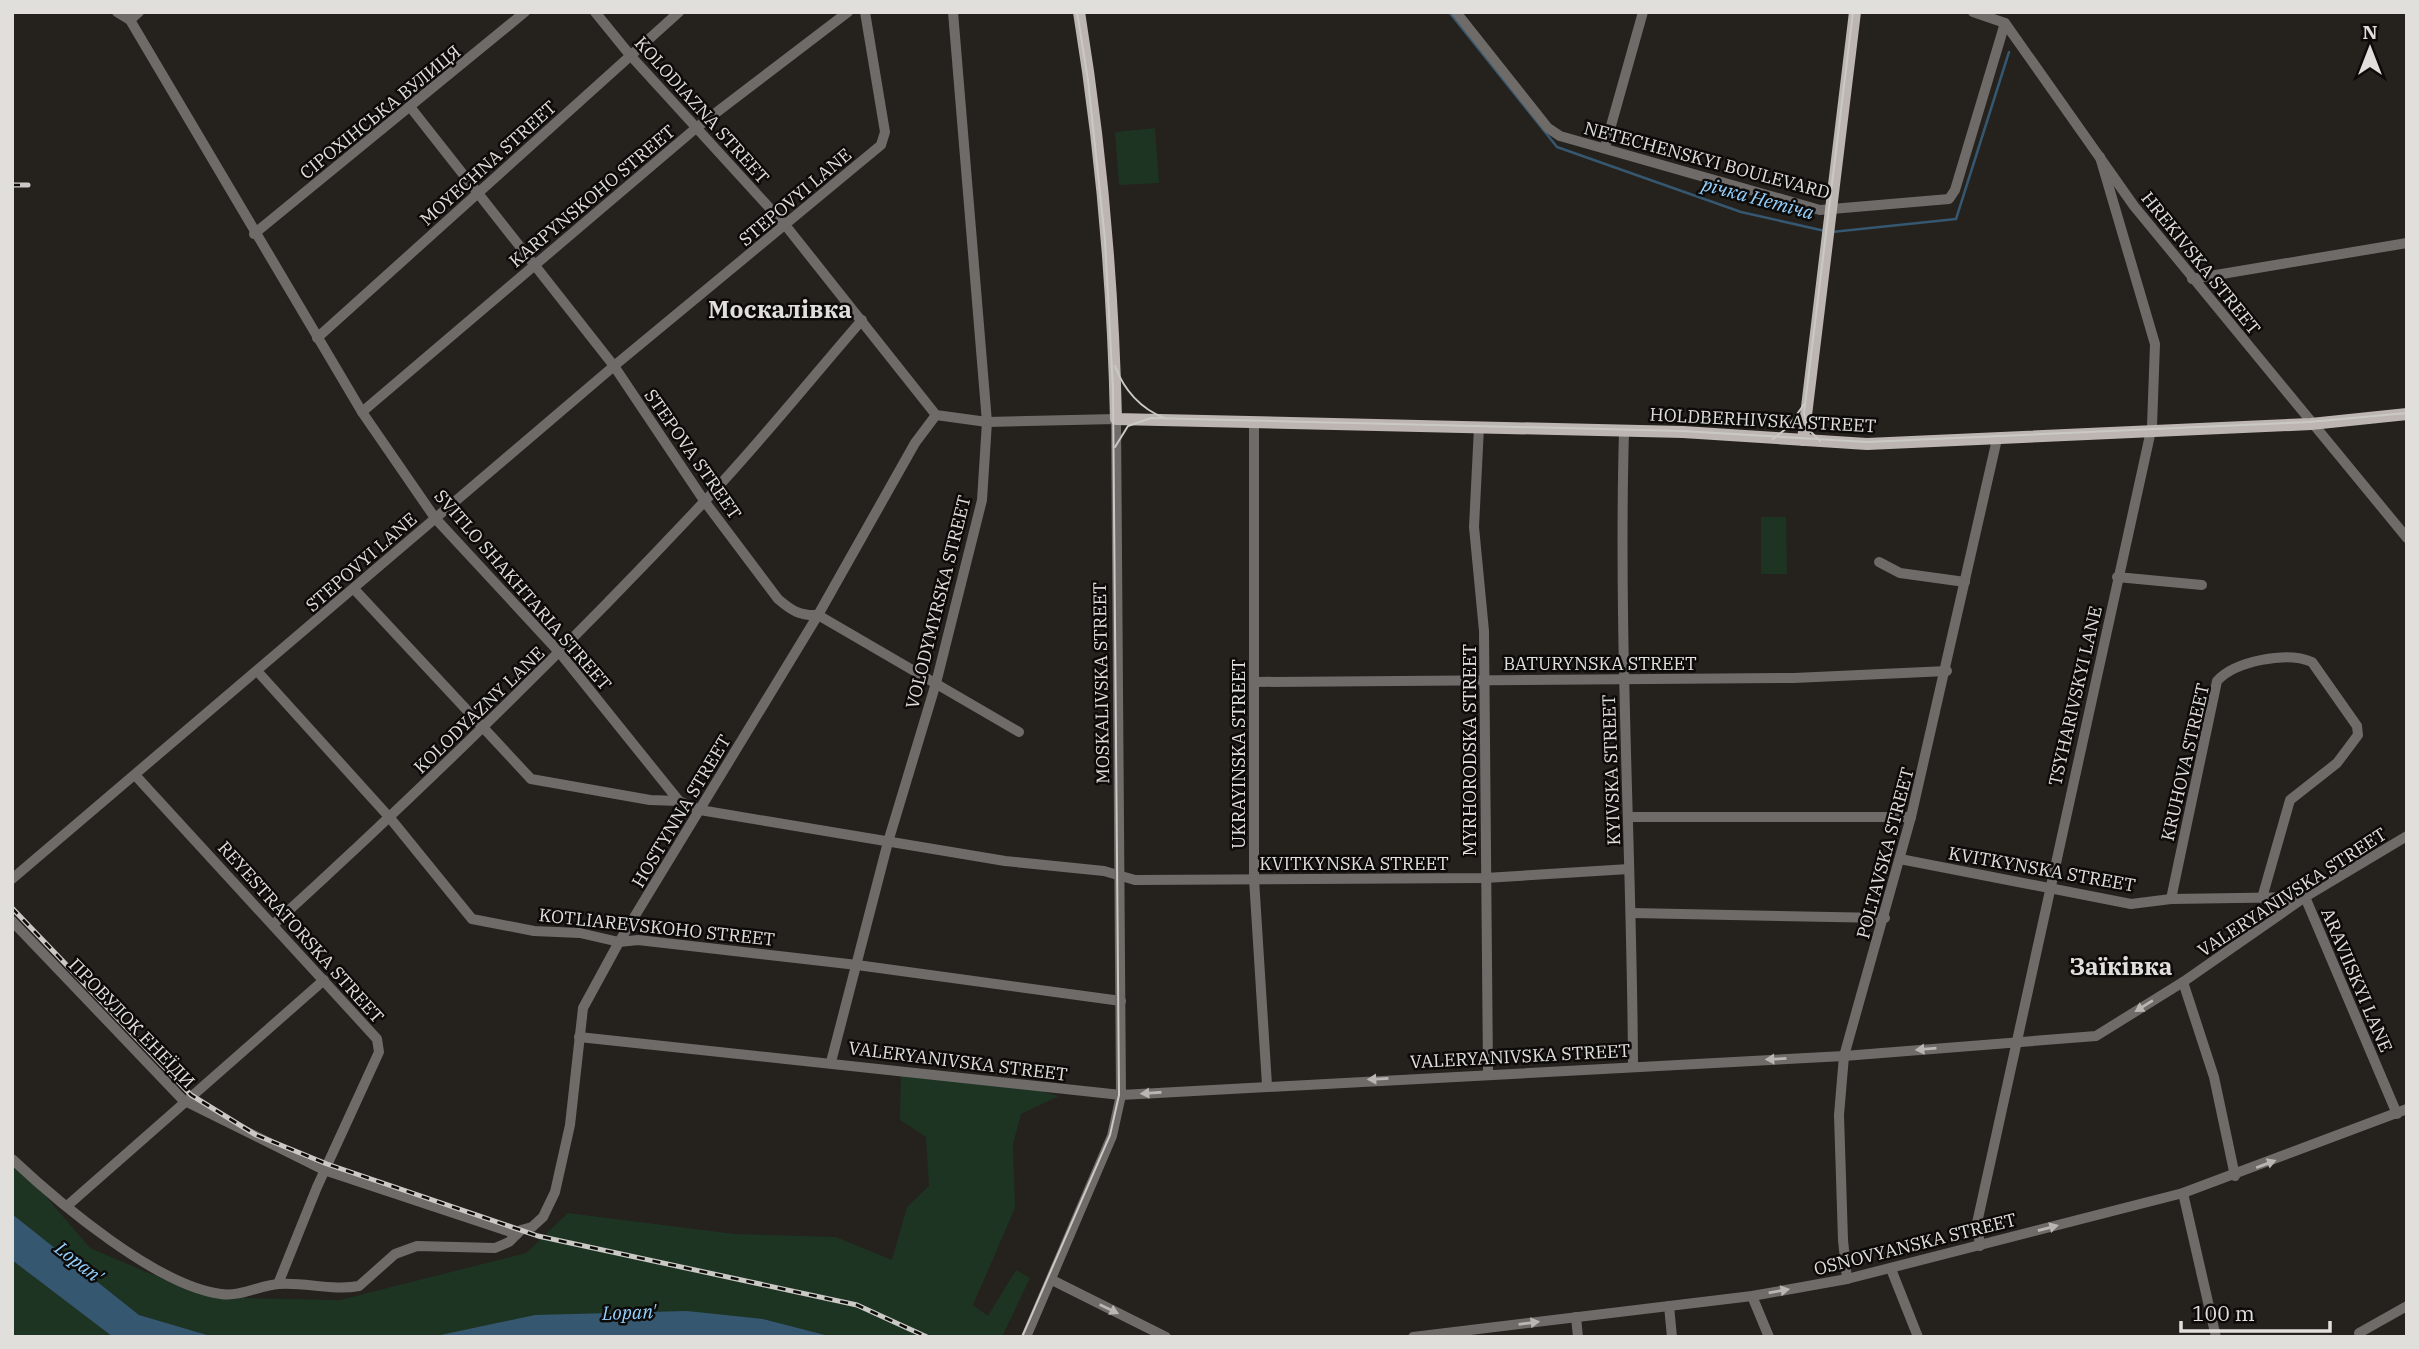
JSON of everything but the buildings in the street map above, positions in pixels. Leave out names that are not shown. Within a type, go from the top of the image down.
[{"type":"main road","name":"MOSKALIVSKA STREET","points":[[1079,12],[1091,80],[1109,254],[1116,419]]},
{"type":"main road","points":[[1803,440],[1855,12]]},
{"type":"main road","name":"HOLDBERHIVSKA STREET","points":[[1116,419],[1625,431],[1867,444],[2311,424],[2407,414]]},
{"type":"street","name":"SVITLO SHAKHTARIA STREET","points":[[117,12],[130,20],[254,234],[362,412],[435,518],[560,653],[679,801],[700,810],[1005,861],[1081,867],[1121,878]]},
{"type":"street","points":[[130,20],[139,12]]},
{"type":"street","name":"СІРОХІНСЬКА ВУЛИЦЯ","points":[[254,234],[525,12]]},
{"type":"street","name":"KOLODIAZNA STREET","points":[[595,12],[630,55],[786,226],[936,415]]},
{"type":"street","name":"MOYECHNA STREET","points":[[317,338],[680,12]]},
{"type":"street","name":"KARPYNSKOHO STREET","points":[[362,412],[696,128],[849,12]]},
{"type":"street","name":"STEPOVYI LANE","points":[[12,879],[355,590],[435,518],[614,366],[881,145],[886,132],[865,12]]},
{"type":"street","name":"VOLODYMYRSKA STREET","points":[[831,1062],[888,842],[936,683],[982,499],[987,422],[954,12]]},
{"type":"street","name":"NETECHENSKYI BOULEVARD","points":[[1456,12],[1548,128],[1574,141],[1605,147],[1829,210],[1948,199],[1955,190],[2005,23]]},
{"type":"street","points":[[1605,147],[1643,12]]},
{"type":"street","points":[[1973,12],[2005,23]]},
{"type":"street","name":"HREKIVSKA STREET","points":[[2005,23],[2100,157],[2192,279],[2407,538]]},
{"type":"street","name":"STEPOVA STREET","points":[[411,108],[614,366],[705,502],[778,599],[793,612],[804,616],[818,615],[1019,732]]},
{"type":"street","name":"TSYHARIVSKYI LANE","points":[[1980,1246],[1977,1223],[2015,1042],[2151,432],[2155,344],[2100,157]]},
{"type":"street","points":[[2192,279],[2407,243]]},
{"type":"street","name":"KOLODYAZNY LANE","points":[[274,924],[485,728],[560,653],[705,502],[862,320]]},
{"type":"street","points":[[936,415],[987,422],[1116,419]]},
{"type":"street","name":"HOSTYNNA STREET","points":[[12,1158],[67,1206],[157,1270],[177,1280],[230,1295],[278,1284],[350,1288],[367,1281],[405,1249],[417,1246],[495,1248],[532,1227],[543,1217],[555,1192],[570,1125],[583,1008],[619,942],[818,615],[915,443],[936,415]]},
{"type":"street","name":"MOSKALIVSKA STREET","points":[[1026,1337],[1112,1136],[1121,1095],[1116,419]]},
{"type":"street","name":"UKRAYINSKA STREET","points":[[1254,423],[1254,879],[1267,1085]]},
{"type":"street","name":"MYRHORODSKA STREET","points":[[1479,427],[1474,501],[1484,631],[1482,679],[1488,1073]]},
{"type":"street","name":"KYIVSKA STREET","points":[[1625,431],[1624,677],[1632,913],[1633,1066]]},
{"type":"street","name":"POLTAVSKA STREET","points":[[1847,1279],[1839,1115],[1844,1056],[1912,817],[1947,671],[1997,439]]},
{"type":"street","points":[[1879,562],[1900,573],[1965,582]]},
{"type":"street","points":[[2117,577],[2202,585]]},
{"type":"street","points":[[355,590],[531,779],[650,800],[679,801]]},
{"type":"street","name":"KRUHOVA STREET","points":[[2171,899],[2217,681],[2225,672],[2239,664],[2302,657],[2312,662],[2357,726],[2358,735],[2337,763],[2290,800],[2262,898]]},
{"type":"street","name":"BATURYNSKA STREET","points":[[1254,682],[1624,677],[1794,678],[1947,671]]},
{"type":"street","name":"KOTLIAREVSKOHO STREET","points":[[258,672],[390,818],[472,919],[534,931],[580,933],[619,942],[638,940],[857,965],[1121,1001]]},
{"type":"street","name":"REYESTRATORSKA STREET","points":[[135,775],[377,1039],[379,1052],[324,1170],[278,1284]]},
{"type":"street","points":[[1629,817],[1912,817]]},
{"type":"street","name":"VALERYANIVSKA STREET","points":[[579,1037],[1121,1095],[1488,1073],[1844,1056],[2096,1036],[2183,982],[2305,897],[2407,836]]},
{"type":"street","name":"KVITKYNSKA STREET","points":[[1900,859],[2131,904],[2171,899],[2305,897]]},
{"type":"street","name":"KVITKYNSKA STREET","points":[[1121,878],[1485,878],[1629,869]]},
{"type":"street","name":"ARAVIISKYI LANE","points":[[2305,897],[2402,1112]]},
{"type":"street","points":[[1632,913],[1885,918]]},
{"type":"street","name":"ПРОВУЛОК ЕНЕЇДИ","points":[[12,921],[183,1101],[324,1170],[516,1236]]},
{"type":"street","points":[[67,1206],[183,1101],[324,980]]},
{"type":"street","points":[[2183,982],[2214,1077],[2235,1176]]},
{"type":"street","name":"OSNOVYANSKA STREET","points":[[1413,1337],[1481,1333],[1576,1317],[1752,1296],[1891,1269],[2183,1193],[2402,1112]]},
{"type":"street","points":[[2183,1193],[2216,1337]]},
{"type":"street","points":[[1891,1269],[1918,1337]]},
{"type":"street","points":[[1052,1280],[1166,1337]]},
{"type":"street","points":[[1752,1296],[1769,1337]]},
{"type":"street","points":[[1669,1306],[1672,1337]]},
{"type":"street","points":[[2358,1333],[2407,1306]]},
{"type":"street","points":[[1576,1317],[1578,1337]]},
{"type":"green space","points":[[1155,128],[1159,183],[1119,185],[1115,132]]},
{"type":"green space","points":[[1761,517],[1786,517],[1787,574],[1761,574]]},
{"type":"green space","points":[[901,1071],[1013,1084],[1059,1096],[1021,1114],[1013,1144],[1015,1208],[973,1305],[988,1316],[1016,1270],[1030,1278],[1002,1337],[833,1337],[763,1319],[432,1337],[214,1337],[139,1315],[12,1214],[12,1166],[43,1193],[90,1248],[196,1293],[245,1298],[340,1300],[526,1253],[568,1213],[735,1234],[836,1237],[892,1260],[907,1207],[929,1186],[926,1137],[900,1120]]},
{"type":"green space","points":[[12,1259],[23,1268],[113,1337],[12,1337]]},
{"type":"water","points":[[12,1214],[139,1315],[214,1337],[113,1337],[12,1260]]},
{"type":"water","points":[[687,1311],[763,1319],[833,1337],[431,1337],[535,1315]]},
{"type":"waterway","name":"річка Нетіча","points":[[1449,12],[1557,147],[1741,212],[1825,231]]},
{"type":"waterway","name":"річка Нетіча","points":[[1832,232],[1956,219],[2009,52]]},
{"type":"tram line","points":[[1022,1337],[1110,1135],[1119,1095],[1113,389],[1105,240],[1088,80],[1077,12]]},
{"type":"tram line","points":[[1820,441],[1807,428],[1804,413],[1853,12]]},
{"type":"tram line","points":[[1115,366],[1134,397],[1147,409],[1164,418]]},
{"type":"tram line","points":[[1773,439],[1787,428],[1805,403]]},
{"type":"tram line","points":[[1115,447],[1128,426],[1151,418],[1683,431],[1867,442],[2309,422],[2407,413]]},
{"type":"railway","points":[[12,185],[28,185]]},
{"type":"railway","points":[[12,908],[191,1095],[256,1135],[327,1164],[538,1236],[857,1305],[927,1337]]},
{"type":"district","name":"Москалівка","points":[[780,309]]},
{"type":"district","name":"Заїківка","points":[[2121,966]]},
{"type":"water label","name":"Lopan'","points":[[79,1262]]},
{"type":"water label","name":"Lopan'","points":[[629,1312]]}]
